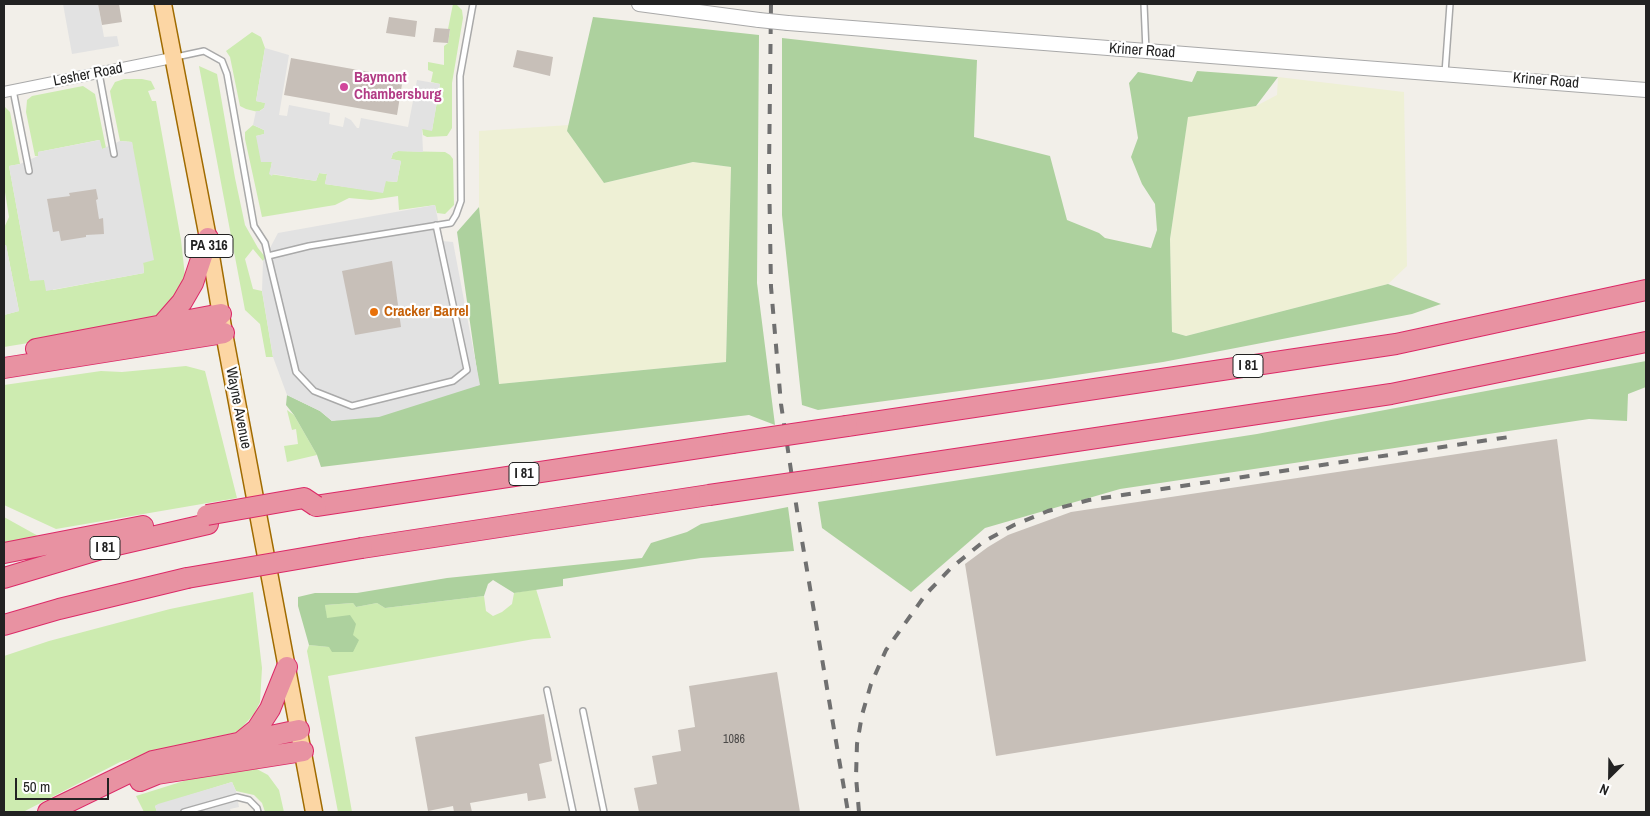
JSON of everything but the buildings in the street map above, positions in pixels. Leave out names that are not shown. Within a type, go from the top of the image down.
[{"type":"highway","points":[[161,326],[182,302],[193,283],[208,238]]},
{"type":"highway","name":"I 81","points":[[4,578],[208,519],[316,506],[1396,344],[1646,290]]},
{"type":"highway","points":[[4,355],[161,326],[223,323]]},
{"type":"highway","points":[[4,368],[223,323]]},
{"type":"highway","points":[[4,636],[12,622],[115,594],[187,578],[362,548],[1391,394],[1646,342]]},
{"type":"highway","points":[[4,553],[208,519]]},
{"type":"highway","points":[[241,742],[257,729],[270,709],[287,667]]},
{"type":"highway","points":[[48,812],[153,761],[299,730]]},
{"type":"highway","points":[[69,812],[157,774],[303,751]]},
{"type":"main road","name":"Wayne Avenue","points":[[163,4],[314,812]]},
{"type":"street","name":"Kriner Road","points":[[639,4],[788,24],[1445,73],[1646,90]]},
{"type":"street","name":"Lesher Road","points":[[8,91],[172,58]]},
{"type":"lane","points":[[268,256],[309,246],[451,222],[456,215],[461,201],[460,76],[473,4]]},
{"type":"lane","points":[[1144,4],[1146,51]]},
{"type":"lane","points":[[1445,73],[1450,4]]},
{"type":"lane","points":[[172,58],[204,51],[222,61],[227,74],[254,226],[265,243],[296,372],[314,391],[352,406],[453,381],[466,370],[436,225]]},
{"type":"lane","points":[[99,73],[114,154]]},
{"type":"lane","points":[[8,91],[29,170]]},
{"type":"lane","points":[[547,690],[573,812]]},
{"type":"lane","points":[[583,711],[604,812]]},
{"type":"lane","points":[[184,812],[237,797],[249,800],[257,808],[258,812]]},
{"type":"green space","points":[[453,4],[456,4],[462,10],[463,18],[452,83],[452,128],[447,136],[427,137],[423,135],[422,128],[432,130],[440,84],[431,82],[433,72],[428,70],[428,62],[444,65],[444,46],[448,43],[450,30],[448,29]]},
{"type":"green space","points":[[593,17],[759,35],[757,283],[775,425],[749,415],[321,467],[317,455],[294,415],[286,405],[287,395],[320,411],[332,421],[479,385],[457,232],[479,207],[499,384],[726,362],[731,167],[693,162],[604,183],[567,131]]},
{"type":"green space","points":[[252,32],[261,37],[265,48],[256,101],[266,103],[264,108],[258,112],[240,106],[230,57],[226,51]]},
{"type":"green space","points":[[782,38],[977,60],[974,137],[1050,156],[1067,220],[1099,233],[1105,238],[1151,248],[1157,230],[1155,204],[1142,184],[1131,157],[1138,138],[1129,83],[1138,72],[1192,82],[1197,71],[1278,77],[1256,106],[1188,117],[1170,239],[1172,332],[1186,336],[1388,284],[1441,304],[1412,314],[1163,362],[818,410],[802,405],[782,215]]},
{"type":"green space","points":[[199,66],[217,74],[245,225],[266,258],[263,261],[253,249],[245,259],[253,289],[262,291],[273,357],[266,357],[260,324],[245,310]]},
{"type":"green space","points":[[1278,77],[1404,92],[1407,266],[1388,284],[1186,336],[1172,332],[1170,239],[1188,116],[1256,106],[1277,95]]},
{"type":"green space","points":[[124,79],[151,81],[155,89],[148,91],[152,101],[156,101],[181,240],[185,276],[183,291],[156,322],[4,347],[4,315],[19,311],[6,245],[4,245],[4,228],[9,217],[4,186],[4,106],[10,112],[20,164],[9,166],[30,280],[44,280],[53,290],[144,273],[132,142],[120,141],[110,91],[115,82]]},
{"type":"green space","points":[[83,86],[95,94],[106,148],[102,149],[99,140],[38,152],[39,156],[35,156],[26,112],[27,100],[32,96]]},
{"type":"green space","points":[[253,125],[264,130],[265,134],[256,136],[272,161],[270,174],[316,181],[319,173],[327,174],[325,184],[383,192],[385,181],[397,182],[401,161],[391,159],[393,153],[398,151],[445,152],[453,159],[454,205],[445,214],[437,213],[435,205],[399,210],[398,196],[371,200],[349,198],[335,205],[262,217],[245,139],[245,132]]},
{"type":"green space","points":[[569,125],[567,131],[604,183],[693,162],[731,167],[726,362],[499,384],[479,207],[479,131]]},
{"type":"green space","points":[[1646,361],[1646,387],[1628,394],[1627,421],[1589,419],[1120,489],[985,528],[911,592],[822,528],[818,502],[1257,434]]},
{"type":"green space","points":[[186,366],[205,371],[237,498],[56,529],[4,505],[4,385],[101,371],[122,372]]},
{"type":"green space","points":[[287,410],[294,415],[317,455],[287,462],[284,446],[298,444],[296,429],[292,430]]},
{"type":"green space","points":[[788,507],[794,551],[701,558],[563,579],[563,586],[514,593],[493,580],[488,584],[484,596],[385,608],[377,603],[356,607],[353,603],[325,605],[327,618],[350,615],[356,624],[353,635],[359,640],[353,652],[332,652],[329,647],[309,645],[298,606],[298,597],[315,593],[357,593],[447,578],[642,558],[651,543],[687,532],[701,524]]},
{"type":"green space","points":[[4,517],[40,537],[4,544]]},
{"type":"green space","points":[[536,589],[551,638],[534,639],[328,676],[352,812],[338,812],[307,651],[309,645],[329,647],[325,605],[353,603],[356,607],[377,603],[385,608],[484,596],[486,611],[493,616],[512,604],[514,593]]},
{"type":"green space","points":[[253,592],[262,668],[260,702],[254,714],[238,732],[120,762],[23,812],[4,812],[4,656],[49,641],[170,609]]},
{"type":"green space","points":[[253,767],[268,775],[279,790],[284,812],[265,812],[262,803],[254,795],[236,791],[232,782],[155,806],[157,812],[144,812],[136,796],[187,780]]},
{"type":"shaded area","points":[[63,4],[98,4],[104,37],[117,36],[119,46],[72,54]]},
{"type":"shaded area","points":[[265,48],[289,55],[279,115],[287,116],[289,105],[330,113],[329,124],[343,127],[345,117],[351,120],[357,128],[359,128],[361,118],[408,127],[417,80],[440,84],[432,131],[422,129],[423,152],[398,151],[393,153],[391,159],[401,161],[397,182],[386,181],[383,193],[325,184],[327,174],[319,173],[316,181],[273,174],[272,176],[269,174],[272,162],[261,162],[256,136],[264,134],[264,130],[253,125],[256,111],[264,108],[265,103],[256,101]]},
{"type":"shaded area","points":[[100,140],[102,149],[120,141],[132,142],[154,260],[143,263],[144,273],[46,291],[44,280],[30,281],[9,166],[20,164],[38,156],[38,152]]},
{"type":"shaded area","points":[[435,205],[442,241],[453,242],[480,385],[379,417],[332,421],[320,411],[287,395],[273,357],[262,291],[263,261],[278,233]]},
{"type":"shaded area","points":[[4,245],[6,245],[19,311],[4,315]]},
{"type":"shaded area","points":[[232,782],[239,807],[230,809],[231,812],[157,812],[155,806],[158,804]]},
{"type":"railway","points":[[771,4],[769,170],[771,287],[781,404],[798,517],[848,812]]},
{"type":"railway","points":[[859,812],[856,777],[857,744],[862,715],[871,684],[886,650],[926,594],[951,568],[983,542],[1014,525],[1048,511],[1089,500],[1509,437]]},
{"type":"place","name":"Baymont Chambersburg","points":[[344,87]]},
{"type":"place","name":"Cracker Barrel","points":[[374,312]]}]
